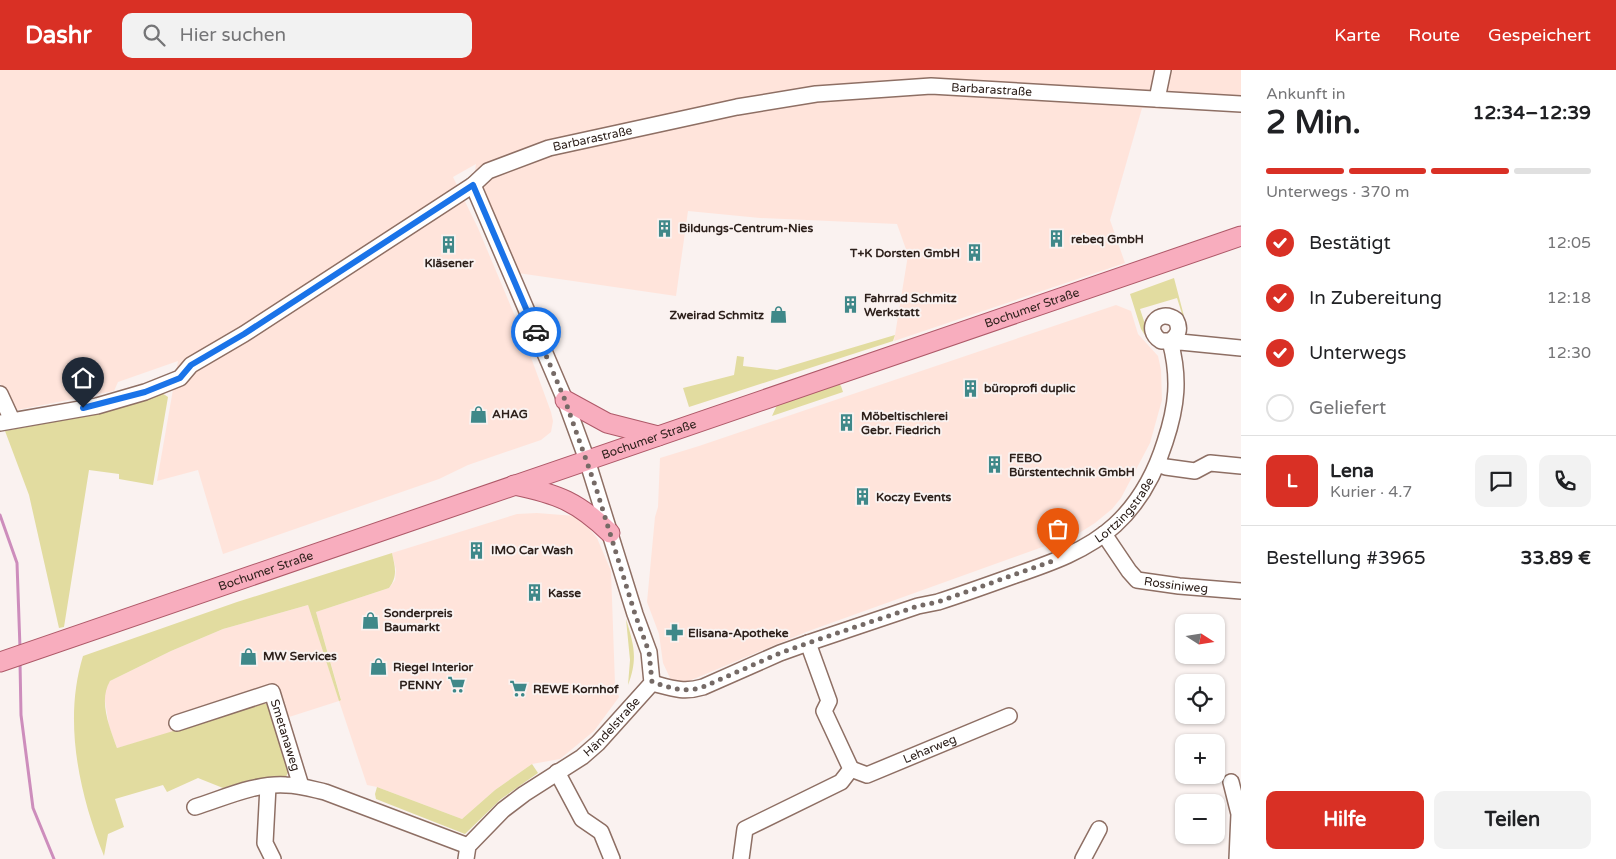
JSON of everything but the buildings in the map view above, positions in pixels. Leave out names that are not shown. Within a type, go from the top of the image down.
[{"type":"main road","name":"Bochumer Straße","points":[[2,661],[1241,236]]},
{"type":"main road","points":[[565,400],[607,423],[658,436]]},
{"type":"main road","points":[[513,485],[562,498],[593,517],[610,533]]},
{"type":"street","points":[[1157,99],[1163,70]]},
{"type":"street","name":"Barbarastraße","points":[[0,394],[6,421],[97,406],[145,392],[180,378],[191,365],[244,334],[473,185],[488,172],[549,148],[737,107],[816,94],[931,86],[1241,104]]},
{"type":"street","points":[[473,185],[565,400],[587,460],[635,614],[649,652],[652,682]]},
{"type":"street","name":"Lortzingstraße","points":[[652,682],[679,690],[691,690],[736,674],[780,653],[918,606],[938,602],[1028,571],[1073,553],[1104,534],[1130,509],[1146,488],[1158,464],[1174,415],[1176,385],[1174,356],[1170,341],[1241,348]]},
{"type":"street","points":[[1158,464],[1195,471],[1210,463],[1241,466]]},
{"type":"street","name":"Rossiniweg","points":[[1104,534],[1129,571],[1138,580],[1179,586],[1241,591]]},
{"type":"street","points":[[741,859],[745,829],[840,782],[850,769],[824,711],[829,701],[808,643]]},
{"type":"street","name":"Händelstraße","points":[[467,852],[503,810],[524,794],[582,757],[598,743],[652,682]]},
{"type":"street","name":"Smetanaweg","points":[[177,723],[272,692],[301,786]]},
{"type":"street","name":"Leharweg","points":[[850,769],[867,775],[1009,716]]},
{"type":"street","points":[[557,772],[582,819],[602,832],[612,859]]},
{"type":"street","points":[[1231,782],[1240,814],[1237,859]]},
{"type":"street","points":[[268,786],[265,843],[273,859]]},
{"type":"street","name":"Smetanaweg","points":[[195,807],[248,790],[268,786],[301,786],[325,792],[467,852]]},
{"type":"street","points":[[1083,859],[1099,829]]},
{"type":"shaded area","points":[[0,70],[1241,70],[1241,112],[1142,108],[1110,220],[1125,263],[894,341],[908,255],[897,224],[760,218],[688,211],[676,296],[511,272],[473,185],[476,164],[453,177],[478,228],[522,333],[551,412],[553,421],[551,432],[541,440],[468,465],[439,479],[223,554],[198,470],[157,481],[178,361],[118,382],[114,391],[12,411],[0,383]]},
{"type":"shaded area","points":[[1174,278],[1184,316],[1177,298],[1140,309],[1150,339],[1148,340],[1141,329],[1130,294]]},
{"type":"shaded area","points":[[1116,305],[1131,311],[1138,334],[1158,356],[1161,370],[1162,400],[1150,443],[1121,498],[1112,509],[1076,535],[806,632],[689,681],[678,683],[670,678],[663,663],[659,634],[647,602],[655,517],[658,507],[660,458]]},
{"type":"shaded area","points":[[895,335],[893,341],[689,407],[683,388],[734,375],[737,356],[744,357],[743,366],[777,370]]},
{"type":"shaded area","points":[[837,382],[843,392],[772,416],[777,405]]},
{"type":"shaded area","points":[[162,393],[168,397],[153,485],[119,479],[119,474],[89,470],[64,627],[59,628],[29,495],[5,431],[96,414]]},
{"type":"shaded area","points":[[537,513],[575,516],[584,522],[597,538],[611,571],[615,684],[619,697],[594,731],[560,759],[532,764],[495,790],[462,819],[367,785],[339,701],[286,718],[275,687],[180,730],[117,748],[109,726],[105,701],[105,688],[110,681],[171,651],[223,629],[308,605],[339,700],[341,699],[316,612],[389,588],[395,580],[396,570],[392,553],[517,514]]},
{"type":"shaded area","points":[[392,553],[395,575],[389,588],[316,612],[341,700],[339,701],[308,605],[223,629],[171,651],[110,681],[105,697],[105,706],[117,748],[267,704],[290,768],[286,777],[249,780],[223,788],[198,778],[167,792],[163,785],[115,799],[124,827],[108,834],[104,856],[87,807],[81,782],[74,731],[77,681],[83,656],[237,602]]},
{"type":"shaded area","points":[[626,619],[634,652],[633,667],[628,685],[630,660]]},
{"type":"shaded area","points":[[532,764],[538,773],[501,799],[465,834],[376,799],[377,787],[462,819],[495,790]]},
{"type":"waterway","points":[[0,515],[17,563],[20,648]]},
{"type":"waterway","points":[[20,662],[21,715],[33,808],[54,859]]},
{"type":"way so far","points":[[536,332],[565,400],[596,488],[635,614],[649,652],[652,682],[679,690],[703,687],[780,653],[918,606],[938,602],[1058,559]]},
{"type":"place","name":"Bildungs-Centrum-Nies","points":[[665,228]]},
{"type":"place","name":"rebeq GmbH","points":[[1057,239]]},
{"type":"place","name":"Kläsener","points":[[449,244]]},
{"type":"place","name":"T+K Dorsten GmbH","points":[[974,253]]},
{"type":"place","name":"Fahrrad Schmitz Werkstatt","points":[[850,305]]},
{"type":"place","name":"Zweirad Schmitz","points":[[778,315]]},
{"type":"place","name":"büroprofi duplic","points":[[970,388]]},
{"type":"place","name":"AHAG","points":[[478,414]]},
{"type":"place","name":"Möbeltischlerei Gebr. Fiedrich","points":[[847,423]]},
{"type":"place","name":"FEBO Bürstentechnik GmbH","points":[[995,465]]},
{"type":"place","name":"Koczy Events","points":[[862,497]]},
{"type":"place","name":"IMO Car Wash","points":[[477,550]]},
{"type":"place","name":"Kasse","points":[[534,593]]},
{"type":"place","name":"Sonderpreis Baumarkt","points":[[370,620]]},
{"type":"place","name":"Elisana-Apotheke","points":[[674,633]]},
{"type":"place","name":"MW Services","points":[[249,656]]},
{"type":"place","name":"Riegel Interior","points":[[379,667]]},
{"type":"place","name":"PENNY","points":[[456,685]]},
{"type":"place","name":"REWE Kornhof","points":[[519,689]]},
{"type":"route","points":[[83,408],[97,406],[145,392],[180,378],[191,365],[244,334],[473,185],[536,332]]}]
